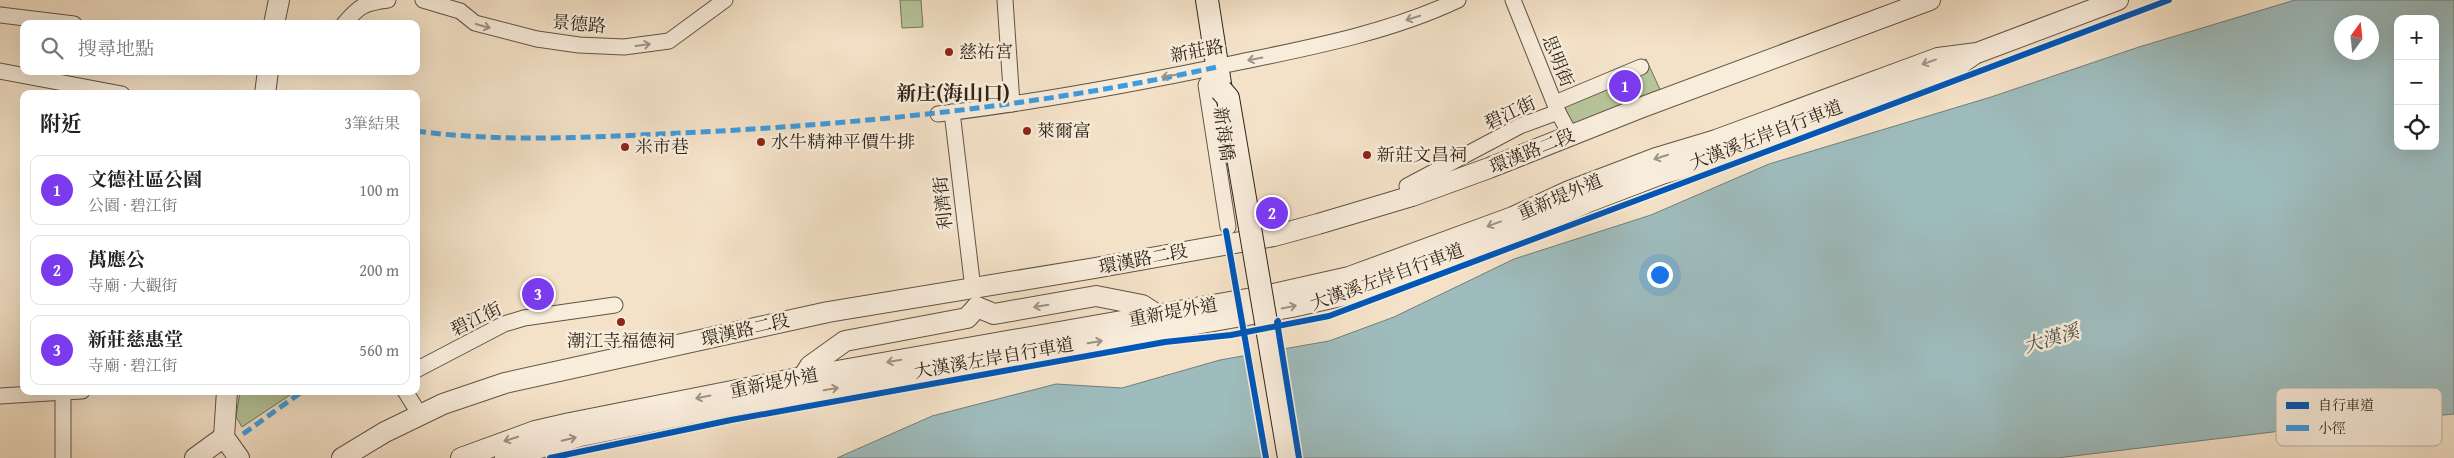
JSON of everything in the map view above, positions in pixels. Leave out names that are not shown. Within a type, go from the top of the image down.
[{"type":"main road","points":[[1207,0],[1221,90]]},
{"type":"main road","name":"新海橋","points":[[1221,90],[1218,102],[1278,458]]},
{"type":"main road","name":"新海橋","points":[[1221,90],[1228,98],[1289,458]]},
{"type":"street","points":[[275,20],[279,0]]},
{"type":"street","points":[[348,20],[359,7],[369,3],[388,0]]},
{"type":"street","name":"景德路","points":[[423,0],[460,11],[475,23],[528,37],[579,45],[624,47],[669,41],[725,0]]},
{"type":"street","points":[[1005,0],[1012,104]]},
{"type":"street","name":"新莊路","points":[[945,113],[1012,104],[1217,67],[1333,41],[1431,12],[1458,0]]},
{"type":"street","name":"思明街","points":[[1513,0],[1557,107],[1571,136]]},
{"type":"street","name":"環漢路二段","points":[[342,458],[385,432],[443,404],[505,383],[828,312],[975,298],[1274,236],[1412,196],[1930,0]]},
{"type":"street","name":"重新堤外道","points":[[461,458],[535,431],[803,377],[1264,296],[1349,277],[1513,217],[1569,190],[1656,158],[1716,140],[1938,58],[1977,53],[2118,0]]},
{"type":"street","points":[[0,15],[41,20]]},
{"type":"street","name":"重新堤外道","points":[[505,458],[581,436],[730,406],[1283,308],[1354,293],[1520,233],[1586,203],[1654,178],[1720,157],[1946,74],[1977,53]]},
{"type":"street","points":[[1228,227],[1206,85],[1217,67],[1230,81],[1258,223]]},
{"type":"street","name":"碧江街","points":[[1412,196],[1407,186],[1557,107],[1641,67]]},
{"type":"street","points":[[0,71],[20,75]]},
{"type":"street","points":[[21,75],[101,90]]},
{"type":"street","points":[[266,90],[267,75]]},
{"type":"street","name":"利濟街","points":[[945,113],[975,298]]},
{"type":"street","points":[[803,377],[810,366],[845,341],[967,318],[975,298],[994,314],[1096,296],[1142,305],[1156,314]]},
{"type":"street","name":"碧江街","points":[[420,368],[504,324],[524,318],[615,305]]},
{"type":"street","points":[[0,396],[31,395]]},
{"type":"street","points":[[62,395],[64,458]]},
{"type":"street","points":[[227,395],[224,437],[239,458]]},
{"type":"street","points":[[408,395],[420,415]]},
{"type":"street","points":[[195,458],[224,437]]},
{"type":"green space","points":[[900,0],[921,0],[923,27],[902,28]]},
{"type":"green space","points":[[1646,59],[1663,96],[1571,130],[1560,104],[1607,77]]},
{"type":"green space","points":[[239,395],[290,395],[242,427],[236,417]]},
{"type":"water","name":"大漢溪","points":[[2295,0],[2454,0],[2454,414],[2442,415],[2442,388],[2276,388],[2276,432],[2057,458],[837,458],[932,416],[1056,384],[1122,388],[1220,360],[1329,341],[1394,317],[1514,259],[1651,215],[1769,164],[1991,97],[2139,47]]},
{"type":"pier","points":[[1281,347],[1300,458],[1262,458],[1245,353]]},
{"type":"marked path","points":[[420,131],[483,137],[549,138],[683,133],[817,124],[1018,103],[1151,81],[1217,67]]},
{"type":"marked path","points":[[243,434],[297,395]]},
{"type":"cycle path","name":"大漢溪左岸自行車道","points":[[550,458],[731,420],[1165,342],[1231,335],[1329,316],[2169,0]]},
{"type":"cycle path","points":[[1226,231],[1266,458]]},
{"type":"cycle path","points":[[1278,321],[1299,458]]},
{"type":"place","name":"慈祐宮","points":[[949,52]]},
{"type":"place","name":"文德社區公園","points":[[1625,86]]},
{"type":"place","name":"萊爾富","points":[[1027,131]]},
{"type":"place","name":"水牛精神平價牛排","points":[[761,142]]},
{"type":"place","name":"米市巷","points":[[625,147]]},
{"type":"place","name":"新莊文昌祠","points":[[1367,155]]},
{"type":"place","name":"萬應公","points":[[1272,213]]},
{"type":"place","name":"新莊慈惠堂","points":[[538,294]]},
{"type":"place","name":"潮江寺福德祠","points":[[621,322]]},
{"type":"district","name":"新庄(海山口)","points":[[953,93]]}]
